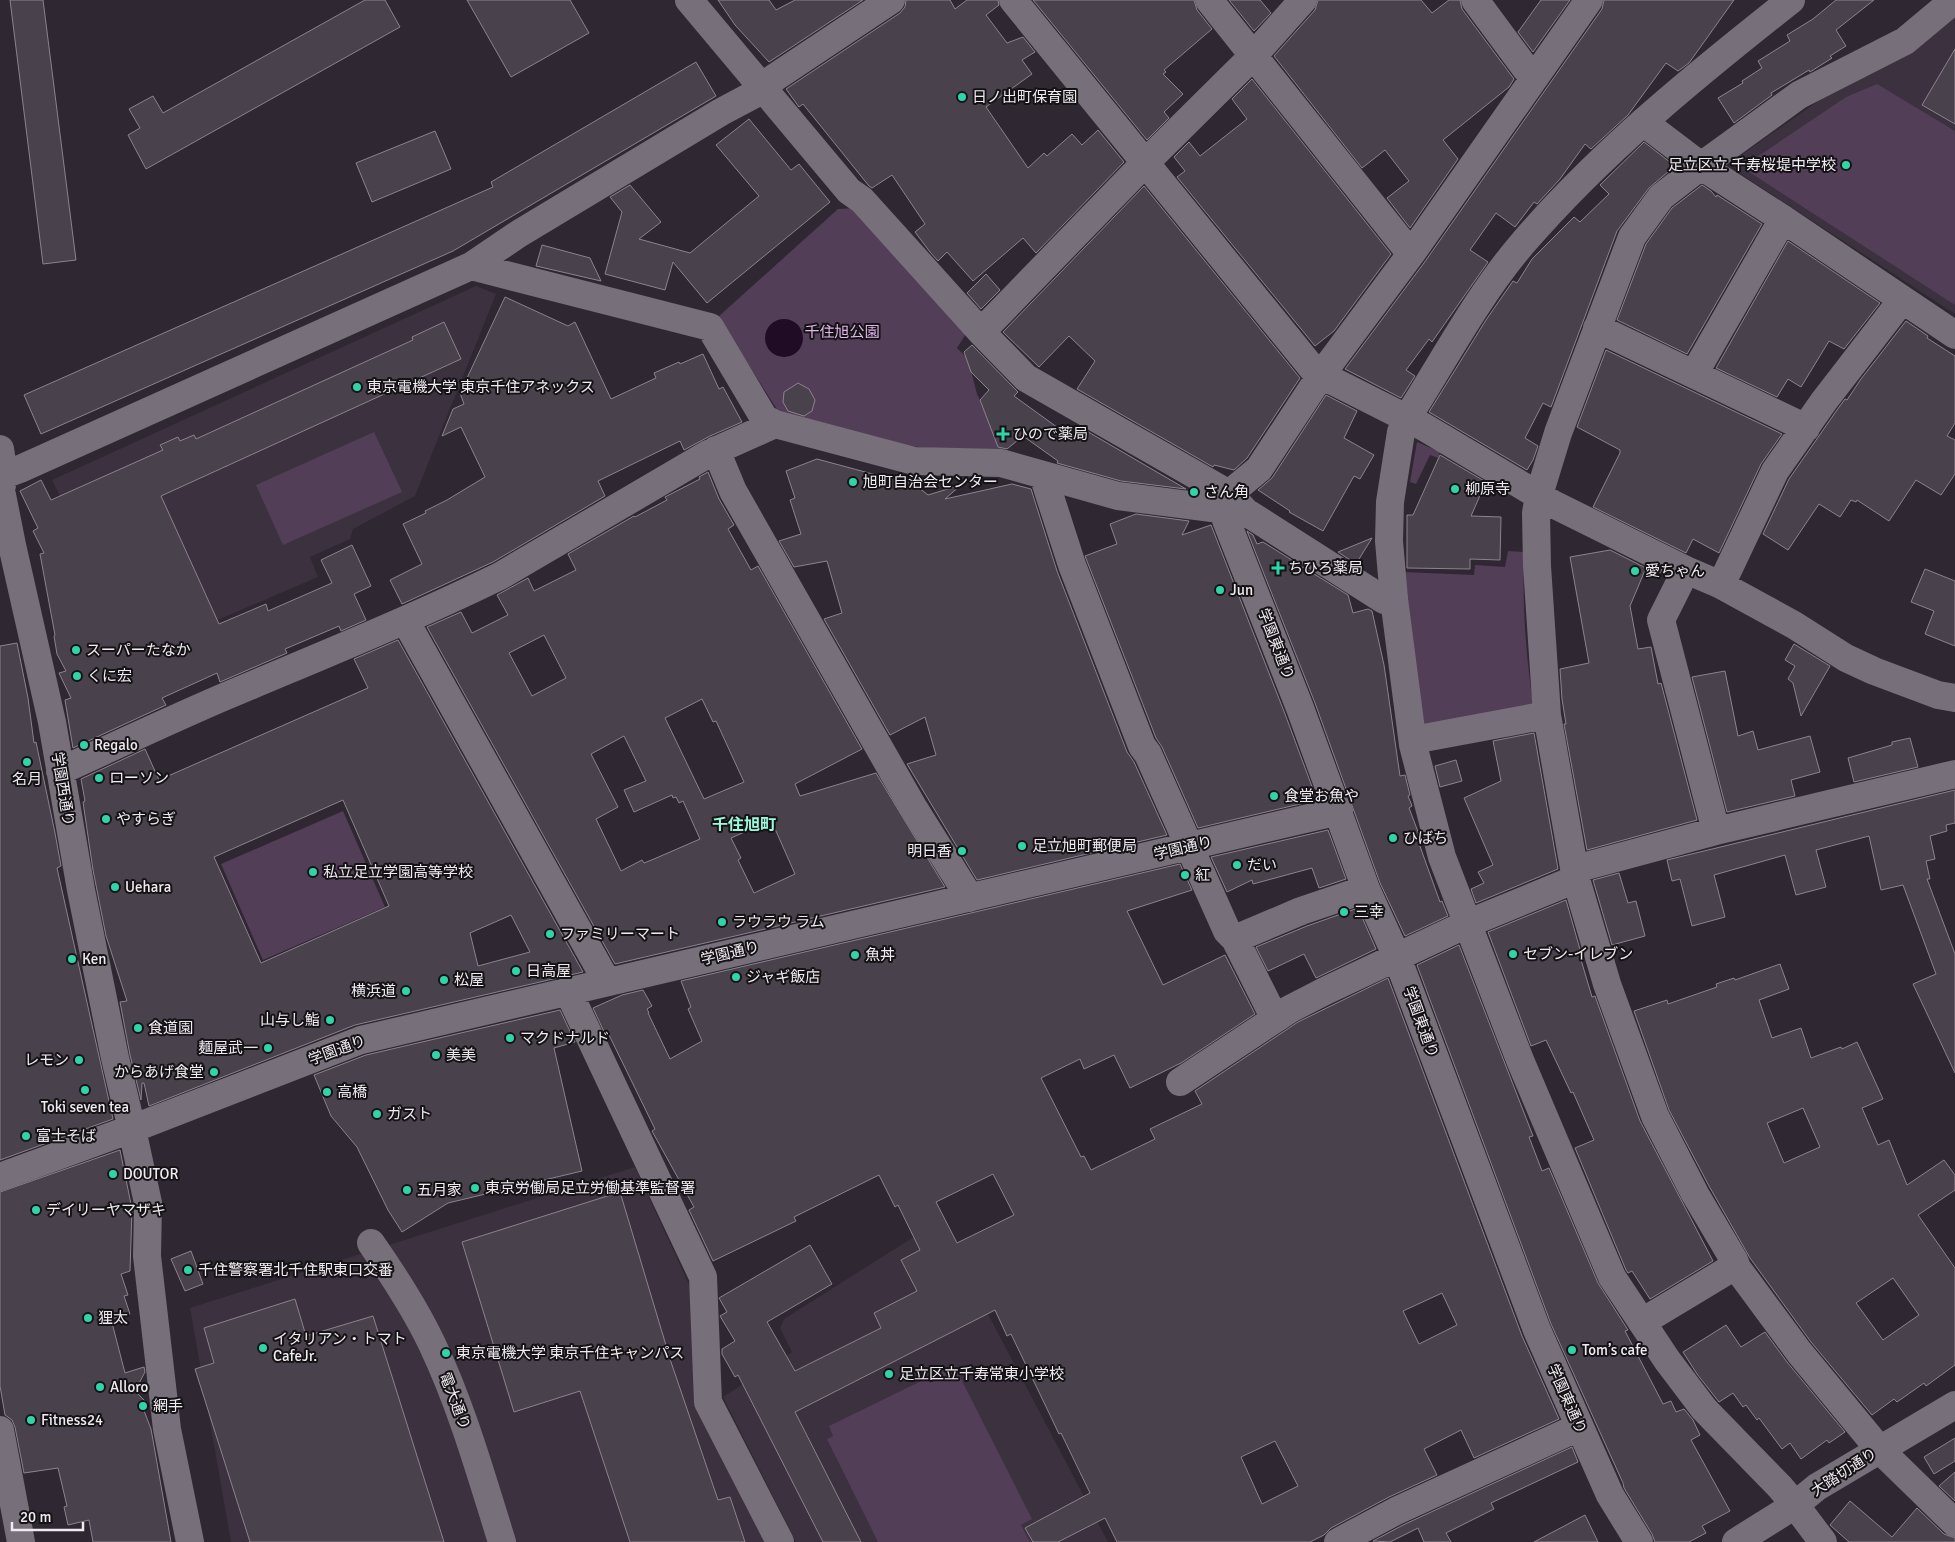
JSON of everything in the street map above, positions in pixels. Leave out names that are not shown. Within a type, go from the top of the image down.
[{"type":"street","points":[[689,0],[849,190],[862,200],[981,332],[1026,378],[1229,494],[1246,512],[1384,600],[1394,599]]},
{"type":"street","points":[[2,462],[29,465],[471,266],[520,233],[721,112],[764,89],[774,78],[856,9],[891,0]]},
{"type":"street","points":[[1013,0],[1312,368],[1322,375],[1407,418],[1553,504],[1686,570],[1721,585],[1867,668],[1938,695],[1955,698]]},
{"type":"street","points":[[1209,0],[1411,254]]},
{"type":"street","points":[[981,332],[1145,162],[1253,56],[1303,0]]},
{"type":"street","points":[[1475,0],[1526,69],[1536,74]]},
{"type":"street","points":[[471,266],[710,327],[764,418],[775,424],[914,461],[1001,463],[1118,496],[1212,508],[1259,469],[1322,375],[1411,254],[1588,0]]},
{"type":"street","points":[[1791,0],[1726,51],[1643,122],[1580,183],[1522,245],[1476,307],[1407,418],[1401,432],[1390,502],[1388,541],[1412,740],[1442,857],[1469,923],[1520,1060],[1597,1244],[1612,1277],[1667,1360],[1704,1409],[1780,1486],[1823,1542]]},
{"type":"street","points":[[1954,0],[1905,41],[1799,95],[1661,197],[1632,237],[1558,432],[1536,513],[1537,566],[1547,714],[1575,874],[1607,984],[1655,1116],[1695,1194],[1737,1268],[1799,1352],[1879,1449],[1955,1523]]},
{"type":"street","points":[[1643,122],[1701,166],[1955,335]]},
{"type":"street","points":[[1694,374],[1783,219]]},
{"type":"street","points":[[1721,585],[1775,471],[1824,401],[1902,300]]},
{"type":"street","points":[[1597,328],[1806,428]]},
{"type":"street","points":[[60,771],[226,696],[405,620],[500,576],[716,450],[775,424]]},
{"type":"street","points":[[716,450],[737,497],[914,807],[970,898]]},
{"type":"street","name":"学園西通り","points":[[2,462],[1,490],[52,722],[81,890],[115,1058],[148,1203],[147,1256],[167,1429],[190,1542]]},
{"type":"street","points":[[1043,475],[1072,565],[1142,746],[1148,754],[1227,931],[1235,939],[1275,1019]]},
{"type":"street","name":"学園東通り","points":[[1229,494],[1226,520],[1274,638],[1366,889],[1397,957],[1537,1330],[1610,1496],[1640,1542]]},
{"type":"street","points":[[1686,570],[1661,620],[1716,831]]},
{"type":"street","points":[[405,620],[556,894],[561,897],[607,982]]},
{"type":"street","points":[[1412,740],[1547,714]]},
{"type":"street","points":[[1180,1082],[1297,1005],[1575,874],[1716,831],[1955,774]]},
{"type":"street","name":"学園通り","points":[[0,1177],[132,1129],[361,1040],[569,993],[607,982],[1338,811]]},
{"type":"street","points":[[1235,939],[1301,911],[1366,889]]},
{"type":"street","points":[[569,993],[704,1277],[708,1402],[780,1542]]},
{"type":"street","name":"電大通り","points":[[371,1242],[412,1305],[432,1344],[465,1425],[502,1542]]},
{"type":"street","points":[[1642,1322],[1725,1272],[1737,1268]]},
{"type":"street","name":"大踏切通り","points":[[1736,1542],[1879,1449],[1955,1405]]},
{"type":"street","points":[[1338,1542],[1396,1511],[1579,1427]]},
{"type":"street","points":[[0,1430],[20,1542]]},
{"type":"shaded area","name":"足立区立 千寿桜堤中学校","points":[[1955,12],[1955,314],[1736,171],[1737,158],[1841,85]]},
{"type":"shaded area","name":"東京電機大学 東京千住アネックス","points":[[476,286],[496,294],[415,496],[353,529],[350,539],[310,557],[318,577],[138,654],[52,480]]},
{"type":"shaded area","points":[[784,319],[797,325],[803,338],[797,351],[784,357],[771,351],[765,338],[771,325]]},
{"type":"shaded area","name":"東京電機大学 東京千住キャンパス","points":[[635,1167],[692,1291],[695,1399],[765,1542],[231,1542],[190,1308]]},
{"type":"shaded area","name":"足立区立千寿常東小学校","points":[[939,1221],[1108,1542],[796,1542],[723,1397],[792,1352],[780,1328],[784,1319]]},
{"type":"green space","name":"足立区立 千寿桜堤中学校","points":[[1877,84],[1955,131],[1955,305],[1746,170],[1751,161],[1846,97]]},
{"type":"green space","name":"千住旭公園","points":[[857,208],[967,332],[957,348],[968,359],[977,394],[1004,453],[905,446],[778,411],[718,317],[838,209]]},
{"type":"green space","points":[[374,432],[402,492],[283,545],[256,485]]},
{"type":"green space","points":[[1417,442],[1440,452],[1438,458],[1430,455],[1416,484],[1410,482]]},
{"type":"green space","points":[[1508,551],[1524,552],[1525,632],[1534,710],[1422,732],[1403,572],[1474,575],[1475,565],[1505,567]]},
{"type":"green space","points":[[343,811],[385,907],[263,960],[221,864]]},
{"type":"green space","points":[[954,1365],[1032,1519],[1021,1525],[1030,1542],[878,1542],[827,1439],[833,1436],[829,1426]]},
{"type":"building","points":[[10,0],[43,0],[76,260],[43,264]]},
{"type":"building","points":[[365,0],[385,0],[400,27],[146,169],[128,135],[140,128],[129,109],[153,96],[163,113]]},
{"type":"building","points":[[467,0],[570,0],[589,33],[511,77]]},
{"type":"building","points":[[718,0],[769,0],[776,10],[795,0],[863,0],[769,62],[735,25]]},
{"type":"building","points":[[906,0],[950,0],[955,9],[967,0],[998,0],[999,5],[986,15],[1007,43],[1023,37],[1035,52],[1022,60],[1032,74],[986,107],[1028,168],[1044,153],[1047,156],[1072,134],[1082,145],[1098,130],[1124,162],[1036,253],[1023,238],[973,281],[947,252],[938,261],[930,252],[915,232],[925,224],[892,175],[872,188],[869,186],[803,104],[799,107],[786,89],[900,13],[905,7]]},
{"type":"building","points":[[1033,0],[1194,0],[1197,10],[1212,29],[1164,70],[1166,72],[1163,74],[1183,94],[1164,112],[1169,118],[1147,140]]},
{"type":"building","points":[[1229,0],[1260,0],[1271,13],[1254,31]]},
{"type":"building","points":[[1318,0],[1421,0],[1432,13],[1449,0],[1460,0],[1462,9],[1514,79],[1509,87],[1443,140],[1458,159],[1410,228],[1387,198],[1409,181],[1385,150],[1362,168],[1274,56],[1315,10]]},
{"type":"building","points":[[1541,0],[1570,0],[1533,52],[1518,32]]},
{"type":"building","points":[[1604,0],[1734,0],[1689,63],[1678,71],[1666,63],[1628,115],[1591,149],[1585,144],[1560,179],[1537,204],[1534,202],[1515,227],[1496,213],[1470,250],[1488,262],[1432,342],[1429,339],[1406,370],[1415,376],[1401,398],[1345,369],[1424,263],[1602,9]]},
{"type":"building","points":[[1836,0],[1874,0],[1836,30],[1846,46],[1830,56],[1832,58],[1810,72],[1809,70],[1771,93],[1772,95],[1734,123],[1718,98],[1743,83],[1742,81],[1762,68],[1758,61],[1790,41],[1787,35],[1813,19]]},
{"type":"building","points":[[1955,49],[1955,124],[1922,105]]},
{"type":"building","points":[[696,62],[716,96],[453,251],[41,434],[24,395],[493,187],[491,182]]},
{"type":"building","points":[[1252,79],[1391,254],[1334,331],[1315,346],[1177,177],[1185,171],[1174,157],[1189,142],[1200,156],[1247,119],[1232,99]]},
{"type":"building","points":[[749,119],[791,170],[799,164],[830,202],[707,303],[673,262],[665,290],[605,274],[622,212],[610,197],[630,185],[661,222],[639,239],[690,253],[759,196],[716,145]]},
{"type":"building","points":[[435,131],[451,169],[372,202],[356,163]]},
{"type":"building","points":[[1644,142],[1675,166],[1649,188],[1617,231],[1551,407],[1543,403],[1525,438],[1538,446],[1527,470],[1429,412],[1486,320],[1513,281],[1517,283],[1532,259],[1574,217],[1580,222],[1609,194],[1600,185]]},
{"type":"building","points":[[1702,185],[1716,197],[1717,195],[1762,224],[1687,354],[1617,320],[1646,244],[1672,208]]},
{"type":"building","points":[[1144,186],[1300,378],[1247,458],[1234,470],[1214,465],[1213,467],[1077,389],[1095,361],[1069,336],[1039,367],[1003,332]]},
{"type":"building","points":[[1788,241],[1880,303],[1844,349],[1829,341],[1801,387],[1788,379],[1777,397],[1716,368]]},
{"type":"building","points":[[542,245],[590,258],[601,281],[536,266]]},
{"type":"building","points":[[986,274],[1000,290],[981,309],[967,293]]},
{"type":"building","points":[[505,297],[568,326],[575,322],[611,399],[656,378],[654,373],[703,354],[719,389],[723,387],[742,422],[684,450],[680,441],[598,481],[605,496],[493,562],[402,604],[390,580],[422,564],[403,524],[426,513],[425,511],[485,477],[461,427],[442,436],[453,409],[464,404],[460,393]]},
{"type":"building","points":[[1906,321],[1928,336],[1927,338],[1955,356],[1955,423],[1947,436],[1955,440],[1955,474],[1941,495],[1916,480],[1889,521],[1857,500],[1856,502],[1851,500],[1840,517],[1819,504],[1788,550],[1763,534],[1789,479],[1845,399],[1847,400]]},
{"type":"building","points":[[444,322],[461,359],[161,496],[219,624],[266,604],[268,611],[332,583],[321,560],[352,545],[371,586],[354,594],[366,620],[341,631],[339,626],[285,649],[287,653],[220,682],[217,673],[162,698],[166,705],[73,748],[65,700],[71,698],[59,673],[66,671],[57,654],[40,554],[44,553],[33,531],[38,528],[20,491],[41,480],[51,500],[163,450],[160,445],[178,437],[180,441],[194,435],[196,439],[413,340],[412,337]]},
{"type":"building","points":[[972,345],[1018,392],[1014,396],[1072,438],[1078,426],[1186,489],[1121,481],[1057,463],[1058,461],[1023,436],[1007,449],[998,447],[980,400],[989,390],[971,372],[964,352]]},
{"type":"building","points":[[1606,350],[1782,434],[1761,464],[1719,553],[1693,539],[1686,553],[1593,507],[1620,450],[1577,427]]},
{"type":"building","points":[[798,383],[809,389],[815,400],[812,411],[804,416],[788,411],[783,402],[784,392]]},
{"type":"building","points":[[1326,395],[1357,411],[1344,438],[1374,455],[1360,479],[1354,476],[1323,531],[1289,512],[1258,490],[1272,478]]},
{"type":"building","points":[[1440,455],[1486,482],[1471,516],[1501,517],[1500,560],[1470,559],[1470,569],[1407,568],[1407,515],[1413,515]]},
{"type":"building","points":[[817,459],[880,476],[908,479],[928,495],[961,485],[945,499],[1012,484],[1031,489],[1057,571],[1127,752],[1134,762],[1167,835],[977,880],[907,764],[936,755],[925,717],[890,735],[824,619],[842,613],[827,561],[794,567],[779,541],[801,534],[790,500],[795,498],[786,471]]},
{"type":"building","points":[[708,472],[719,499],[734,525],[728,529],[751,570],[758,566],[862,749],[795,784],[800,796],[876,773],[945,887],[615,964],[427,627],[461,612],[472,633],[508,615],[497,595],[528,578],[534,591],[576,570],[568,554],[634,516],[667,500],[665,497],[700,479],[699,477]],"holes":[[[544,635],[566,678],[532,696],[509,653]],[[702,699],[713,722],[716,721],[744,782],[704,799],[665,718]],[[624,736],[646,781],[624,790],[634,812],[672,795],[673,798],[676,797],[679,803],[683,801],[700,839],[644,863],[642,860],[621,871],[596,819],[618,807],[591,754]],[[767,822],[768,824],[772,822],[795,874],[754,893],[738,860],[741,858],[731,838]]]},
{"type":"building","points":[[1136,514],[1189,521],[1182,535],[1211,525],[1317,800],[1198,828],[1162,747],[1156,738],[1085,556],[1117,544],[1110,524]]},
{"type":"building","points":[[1247,531],[1253,535],[1257,544],[1263,542],[1295,562],[1298,569],[1303,567],[1348,595],[1353,613],[1368,609],[1372,611],[1384,665],[1400,776],[1405,775],[1410,795],[1408,796],[1412,806],[1409,808],[1420,837],[1417,838],[1440,902],[1442,901],[1448,916],[1405,936],[1380,883],[1315,703]]},
{"type":"building","points":[[1372,538],[1356,564],[1338,552]]},
{"type":"building","points":[[1610,550],[1646,568],[1630,606],[1638,649],[1651,647],[1658,684],[1661,683],[1697,820],[1587,850],[1564,724],[1566,724],[1560,669],[1589,663],[1570,557]]},
{"type":"building","points":[[1925,569],[1955,581],[1955,646],[1925,634],[1934,611],[1911,602]]},
{"type":"building","name":"私立足立学園高等学校","points":[[398,640],[583,972],[355,1025],[149,1106],[144,1083],[142,1083],[141,1100],[130,1055],[120,1002],[127,1001],[106,936],[93,870],[81,779],[145,749],[159,780],[368,688],[354,659]],"holes":[[[343,800],[389,906],[261,963],[214,857]],[[511,915],[530,952],[478,966],[470,933]]]},
{"type":"building","points":[[17,643],[28,698],[34,743],[36,742],[61,866],[57,868],[113,1119],[0,1160],[0,646]]},
{"type":"building","points":[[1794,644],[1830,666],[1801,716],[1793,683],[1788,679],[1795,666],[1785,660]]},
{"type":"building","points":[[1725,671],[1738,736],[1753,731],[1758,750],[1810,736],[1820,772],[1791,780],[1795,796],[1727,812],[1692,677]]},
{"type":"building","points":[[1534,733],[1558,869],[1476,903],[1471,889],[1484,883],[1478,872],[1493,865],[1464,798],[1501,781],[1493,741]]},
{"type":"building","points":[[1910,738],[1918,767],[1854,782],[1848,758],[1892,745],[1892,742]]},
{"type":"building","points":[[1456,760],[1462,781],[1440,787],[1435,766]]},
{"type":"building","points":[[1955,790],[1955,823],[1946,825],[1947,831],[1930,836],[1935,859],[1926,861],[1930,879],[1927,879],[1955,954],[1955,1073],[1913,984],[1936,974],[1903,885],[1881,890],[1869,836],[1816,850],[1826,887],[1796,895],[1785,855],[1714,875],[1725,917],[1692,926],[1680,879],[1672,881],[1667,860]]},
{"type":"building","points":[[1328,830],[1346,879],[1319,888],[1312,868],[1253,884],[1252,880],[1227,892],[1211,857]]},
{"type":"building","points":[[1180,864],[1192,890],[1127,911],[1163,985],[1225,955],[1255,1014],[1181,1063],[1130,1088],[1114,1055],[1084,1069],[1080,1059],[1041,1078],[1081,1157],[1084,1156],[1091,1170],[1155,1139],[1150,1129],[1202,1104],[1195,1091],[1298,1022],[1388,978],[1522,1336],[1559,1419],[1474,1458],[1461,1430],[1424,1449],[1437,1475],[1389,1497],[1331,1528],[1324,1535],[1310,1542],[1117,1542],[1105,1518],[1058,1542],[1033,1542],[1025,1528],[1090,1493],[1061,1433],[1059,1434],[1011,1334],[1007,1336],[995,1310],[795,1412],[861,1542],[823,1542],[738,1375],[735,1377],[722,1354],[722,1349],[735,1341],[720,1316],[727,1312],[719,1298],[810,1245],[832,1284],[767,1322],[795,1371],[881,1328],[874,1313],[917,1291],[901,1260],[920,1250],[898,1205],[895,1207],[879,1175],[794,1217],[796,1221],[713,1261],[689,1210],[694,1207],[652,1131],[655,1129],[608,1033],[605,1034],[593,1008],[622,995],[643,990],[652,1006],[647,1009],[648,1013],[670,1059],[702,1041],[688,1009],[691,1007],[681,981]],"holes":[[[993,1174],[1014,1215],[957,1243],[936,1202]],[[1442,1293],[1457,1325],[1419,1344],[1403,1311]],[[1275,1441],[1298,1486],[1262,1504],[1241,1457]]]},
{"type":"building","points":[[1619,873],[1628,903],[1636,901],[1645,936],[1612,945],[1593,880]]},
{"type":"building","points":[[1566,900],[1592,997],[1595,996],[1640,1121],[1713,1261],[1650,1299],[1632,1271],[1628,1273],[1626,1270],[1575,1148],[1594,1140],[1573,1092],[1571,1093],[1546,1040],[1531,1046],[1488,932]]},
{"type":"building","points":[[1358,908],[1376,949],[1316,978],[1304,954],[1268,971],[1256,947]]},
{"type":"building","points":[[1459,945],[1533,1136],[1529,1137],[1542,1171],[1549,1168],[1598,1283],[1628,1330],[1625,1331],[1663,1404],[1671,1401],[1676,1412],[1684,1409],[1693,1420],[1700,1435],[1691,1440],[1730,1511],[1702,1526],[1706,1533],[1689,1542],[1655,1542],[1624,1488],[1551,1324],[1417,965]]},
{"type":"building","points":[[1780,964],[1789,989],[1759,1000],[1772,1038],[1801,1028],[1811,1058],[1841,1047],[1842,1049],[1857,1042],[1883,1099],[1862,1108],[1878,1145],[1889,1140],[1907,1185],[1944,1160],[1955,1175],[1955,1190],[1918,1215],[1955,1268],[1955,1365],[1926,1386],[1924,1383],[1897,1402],[1894,1399],[1872,1415],[1811,1342],[1750,1258],[1669,1110],[1634,1011],[1667,1000],[1668,1004],[1717,987],[1716,984],[1734,978],[1735,980]],"holes":[[[1803,1108],[1820,1147],[1784,1163],[1767,1123]],[[1893,1278],[1919,1315],[1883,1340],[1856,1303]]]},
{"type":"building","points":[[560,1010],[575,1042],[554,1048],[582,1171],[448,1203],[402,1232],[388,1210],[357,1147],[331,1116],[314,1075],[366,1055]]},
{"type":"building","points":[[120,1150],[132,1209],[130,1271],[121,1274],[128,1295],[124,1296],[130,1314],[111,1319],[125,1373],[144,1367],[145,1372],[135,1391],[148,1404],[143,1408],[151,1429],[171,1542],[93,1542],[89,1520],[68,1525],[64,1507],[67,1506],[58,1468],[24,1473],[15,1427],[12,1420],[5,1415],[0,1386],[0,1192]]},
{"type":"building","points":[[620,1192],[671,1362],[718,1500],[730,1497],[745,1542],[630,1542],[580,1391],[514,1412],[462,1242]]},
{"type":"building","points":[[191,1251],[203,1284],[185,1291],[171,1259]]},
{"type":"building","points":[[295,1299],[306,1336],[373,1316],[444,1542],[250,1542],[195,1369],[214,1363],[204,1328]]},
{"type":"building","points":[[1726,1325],[1741,1347],[1765,1332],[1787,1362],[1845,1432],[1829,1443],[1827,1440],[1801,1459],[1790,1443],[1782,1449],[1759,1418],[1757,1420],[1746,1405],[1743,1407],[1733,1393],[1719,1402],[1683,1352]]},
{"type":"building","points":[[1955,1438],[1955,1461],[1934,1474],[1924,1457]]},
{"type":"building","points":[[1572,1447],[1578,1462],[1491,1503],[1494,1509],[1446,1533],[1451,1542],[1424,1542],[1418,1528],[1390,1542],[1373,1541],[1403,1525]]},
{"type":"building","points":[[1955,1472],[1955,1501],[1939,1486]]},
{"type":"building","points":[[1850,1501],[1892,1537],[1917,1508],[1944,1534],[1955,1538],[1955,1542],[1849,1542],[1830,1525]]},
{"type":"building","points":[[1585,1515],[1598,1542],[1534,1542]]},
{"type":"place","name":"日ノ出町保育園","points":[[962,97]]},
{"type":"place","name":"足立区立 千寿桜堤中学校","points":[[1846,165]]},
{"type":"place","name":"東京電機大学 東京千住アネックス","points":[[357,387]]},
{"type":"place","name":"ひので薬局","points":[[1003,434]]},
{"type":"place","name":"旭町自治会センター","points":[[853,482]]},
{"type":"place","name":"柳原寺","points":[[1455,489]]},
{"type":"place","name":"さん角","points":[[1194,492]]},
{"type":"place","name":"ちひろ薬局","points":[[1278,568]]},
{"type":"place","name":"愛ちゃん","points":[[1635,571]]},
{"type":"place","name":"Jun","points":[[1220,590]]},
{"type":"place","name":"スーパーたなか","points":[[76,650]]},
{"type":"place","name":"くに宏","points":[[77,676]]},
{"type":"place","name":"Regalo","points":[[84,745]]},
{"type":"place","name":"名月","points":[[27,762]]},
{"type":"place","name":"ローソン","points":[[99,778]]},
{"type":"place","name":"食堂お魚や","points":[[1274,796]]},
{"type":"place","name":"やすらぎ","points":[[106,819]]},
{"type":"place","name":"ひばち","points":[[1393,838]]},
{"type":"place","name":"足立旭町郵便局","points":[[1022,846]]},
{"type":"place","name":"明日香","points":[[962,851]]},
{"type":"place","name":"だい","points":[[1237,865]]},
{"type":"place","name":"私立足立学園高等学校","points":[[313,872]]},
{"type":"place","name":"紅","points":[[1185,875]]},
{"type":"place","name":"Uehara","points":[[115,887]]},
{"type":"place","name":"三幸","points":[[1344,912]]},
{"type":"place","name":"ラウラウ ラム","points":[[722,922]]},
{"type":"place","name":"ファミリーマート","points":[[550,934]]},
{"type":"place","name":"セブン-イレブン","points":[[1513,954]]},
{"type":"place","name":"魚丼","points":[[855,955]]},
{"type":"place","name":"Ken","points":[[72,959]]},
{"type":"place","name":"日高屋","points":[[516,971]]},
{"type":"place","name":"ジャギ飯店","points":[[736,977]]},
{"type":"place","name":"松屋","points":[[444,980]]},
{"type":"place","name":"横浜道","points":[[406,991]]},
{"type":"place","name":"山与し鮨","points":[[330,1020]]},
{"type":"place","name":"食道園","points":[[138,1028]]},
{"type":"place","name":"マクドナルド","points":[[510,1038]]},
{"type":"place","name":"麺屋武一","points":[[268,1048]]},
{"type":"place","name":"美美","points":[[436,1055]]},
{"type":"place","name":"レモン","points":[[79,1060]]},
{"type":"place","name":"からあげ食堂","points":[[214,1072]]},
{"type":"place","name":"Toki seven tea","points":[[85,1090]]},
{"type":"place","name":"高橋","points":[[327,1092]]},
{"type":"place","name":"ガスト","points":[[377,1114]]},
{"type":"place","name":"富士そば","points":[[26,1136]]},
{"type":"place","name":"DOUTOR","points":[[113,1174]]},
{"type":"place","name":"東京労働局足立労働基準監督署","points":[[475,1188]]},
{"type":"place","name":"五月家","points":[[407,1190]]},
{"type":"place","name":"デイリーヤマザキ","points":[[36,1210]]},
{"type":"place","name":"千住警察署北千住駅東口交番","points":[[188,1270]]},
{"type":"place","name":"狸太","points":[[88,1318]]},
{"type":"place","name":"イタリアン・トマト CafeJr.","points":[[263,1348]]},
{"type":"place","name":"Tom’s cafe","points":[[1572,1350]]},
{"type":"place","name":"東京電機大学 東京千住キャンパス","points":[[446,1353]]},
{"type":"place","name":"足立区立千寿常東小学校","points":[[889,1374]]},
{"type":"place","name":"Alloro","points":[[100,1387]]},
{"type":"place","name":"網手","points":[[143,1406]]},
{"type":"place","name":"Fitness24","points":[[31,1420]]},
{"type":"district","name":"千住旭町","points":[[744,824]]}]
